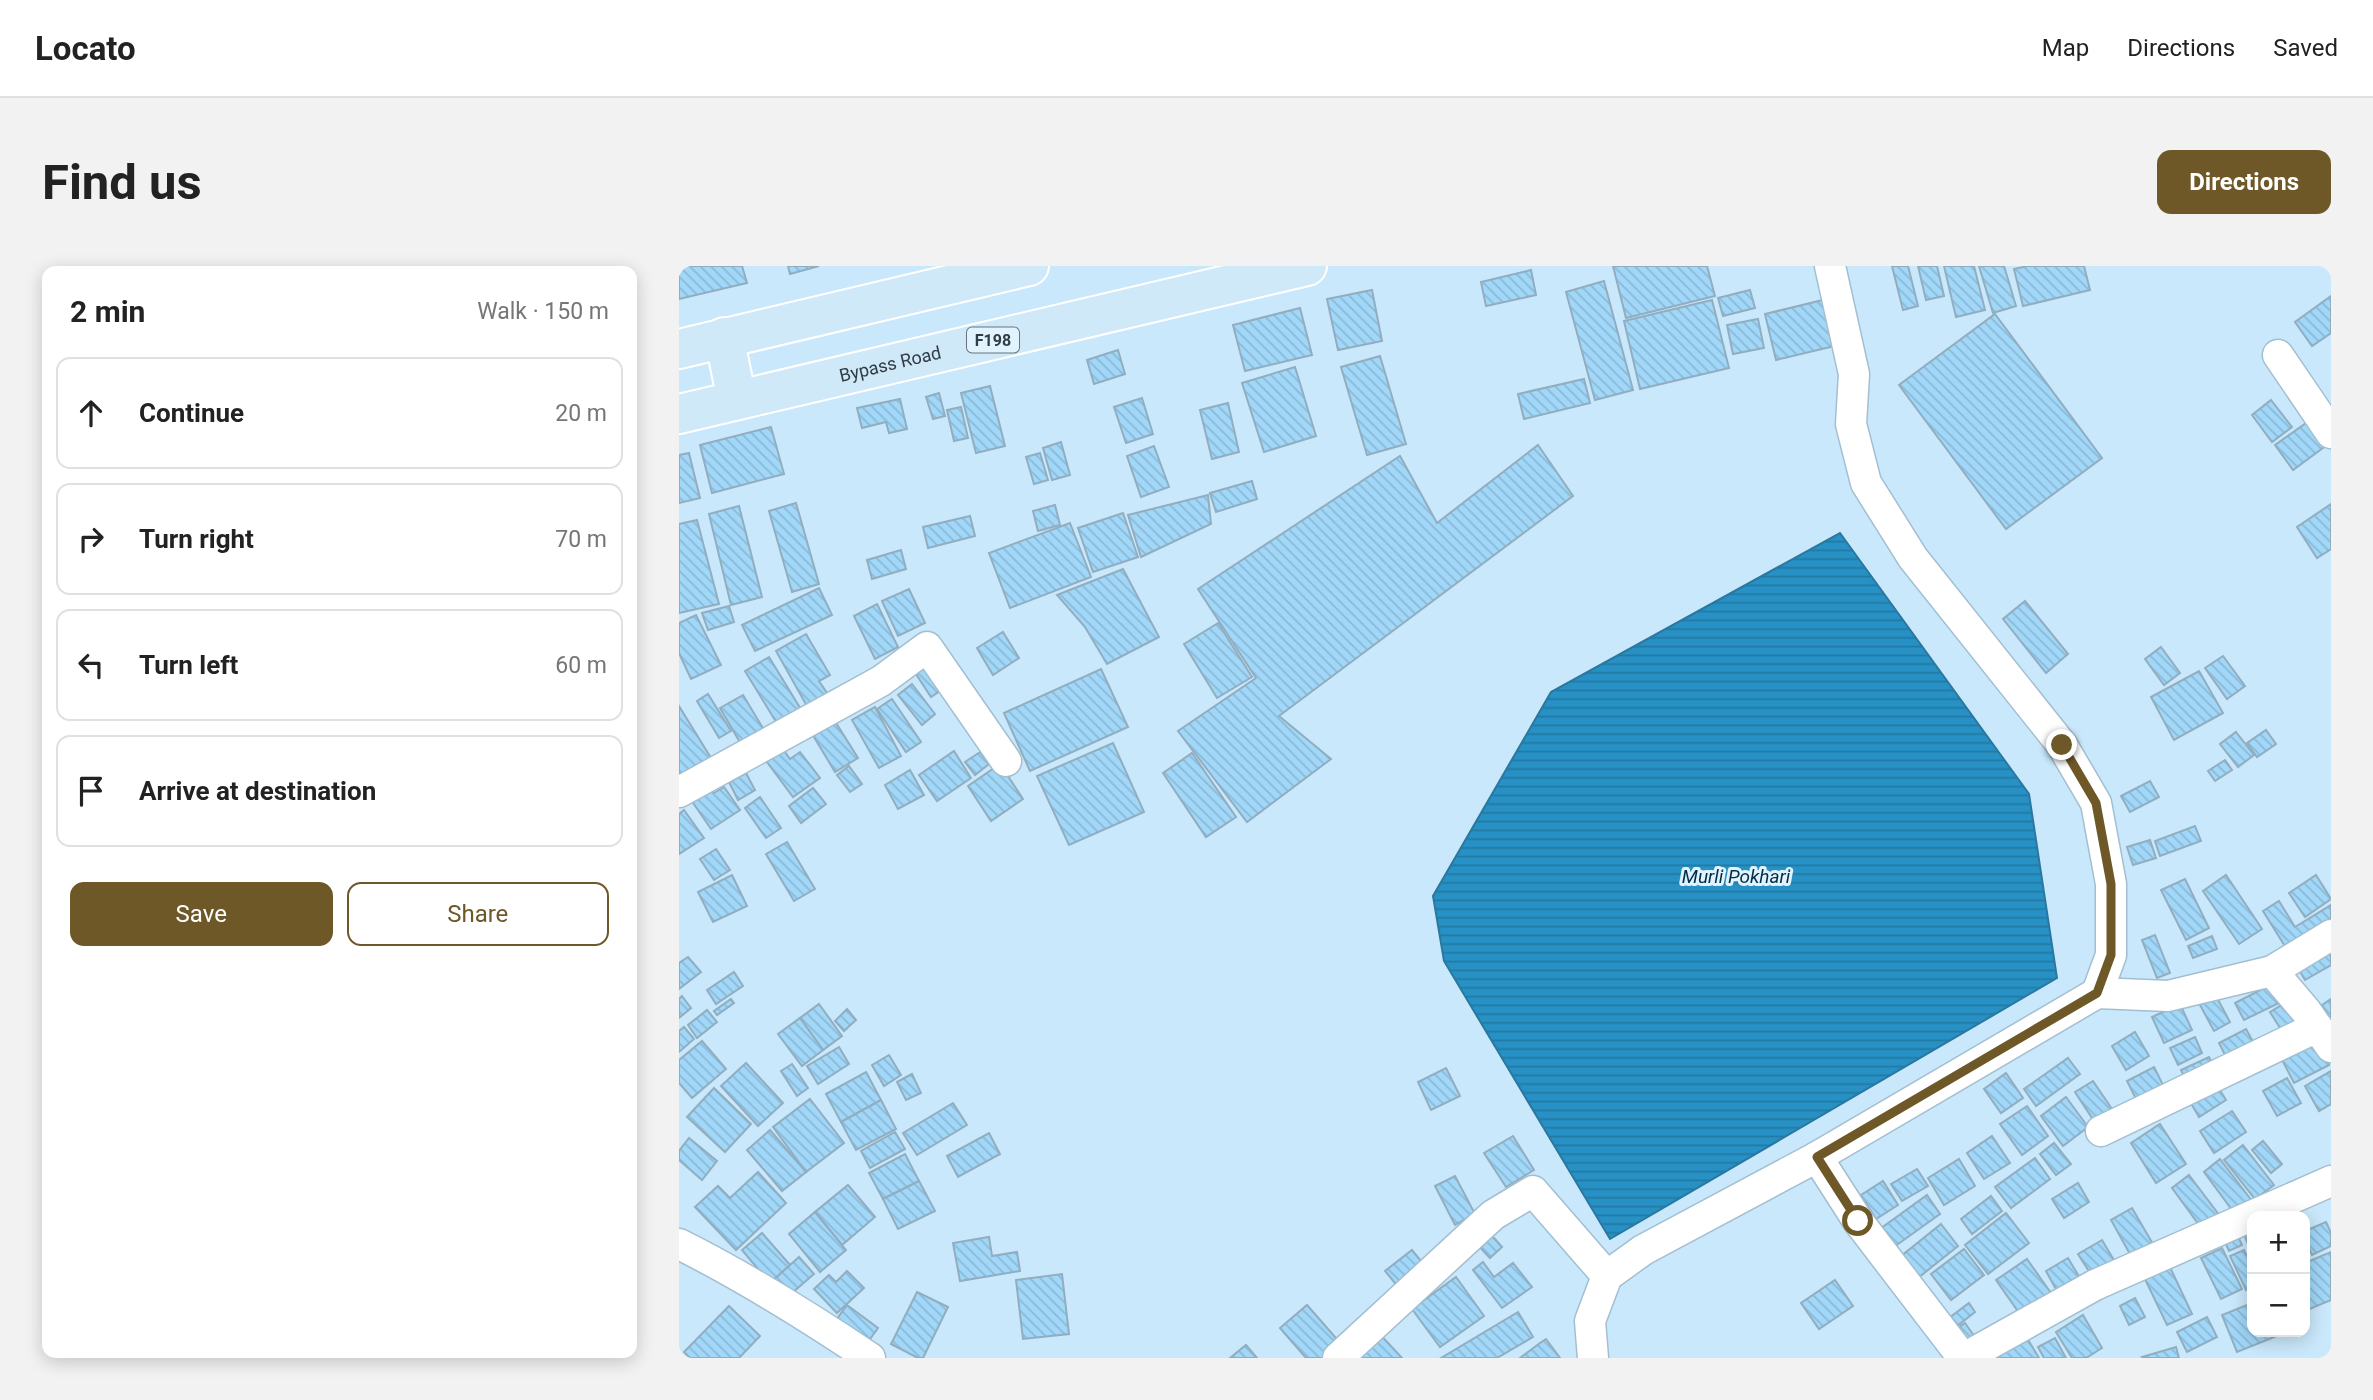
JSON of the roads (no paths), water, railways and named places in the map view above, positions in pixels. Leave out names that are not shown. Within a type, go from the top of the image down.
[{"type":"main road","points":[[679,349],[1029,266]]},
{"type":"main road","name":"Bypass Road","points":[[679,414],[1307,266]]},
{"type":"main road","points":[[724,337],[737,400]]},
{"type":"street","points":[[1831,266],[1854,374],[1851,424],[1866,483],[1913,558],[2062,745],[2096,803],[2111,884],[2111,955],[2097,993]]},
{"type":"street","points":[[2278,355],[2331,433]]},
{"type":"street","points":[[679,792],[881,681],[927,647],[1006,761]]},
{"type":"street","points":[[1593,1358],[1590,1321],[1607,1276],[1643,1250],[1817,1157],[2097,993],[2168,996],[2272,971],[2331,935]]},
{"type":"street","points":[[2101,1131],[2324,1037],[2272,971]]},
{"type":"street","points":[[1817,1157],[1858,1221],[1964,1358],[2095,1285],[2331,1181]]},
{"type":"street","points":[[1338,1358],[1493,1214],[1533,1191],[1607,1276]]},
{"type":"street","points":[[679,1244],[812,1320],[870,1358]]},
{"type":"water","name":"Murli Pokhari","points":[[1840,533],[2029,794],[2057,978],[1610,1239],[1444,961],[1433,896],[1551,692]]}]
